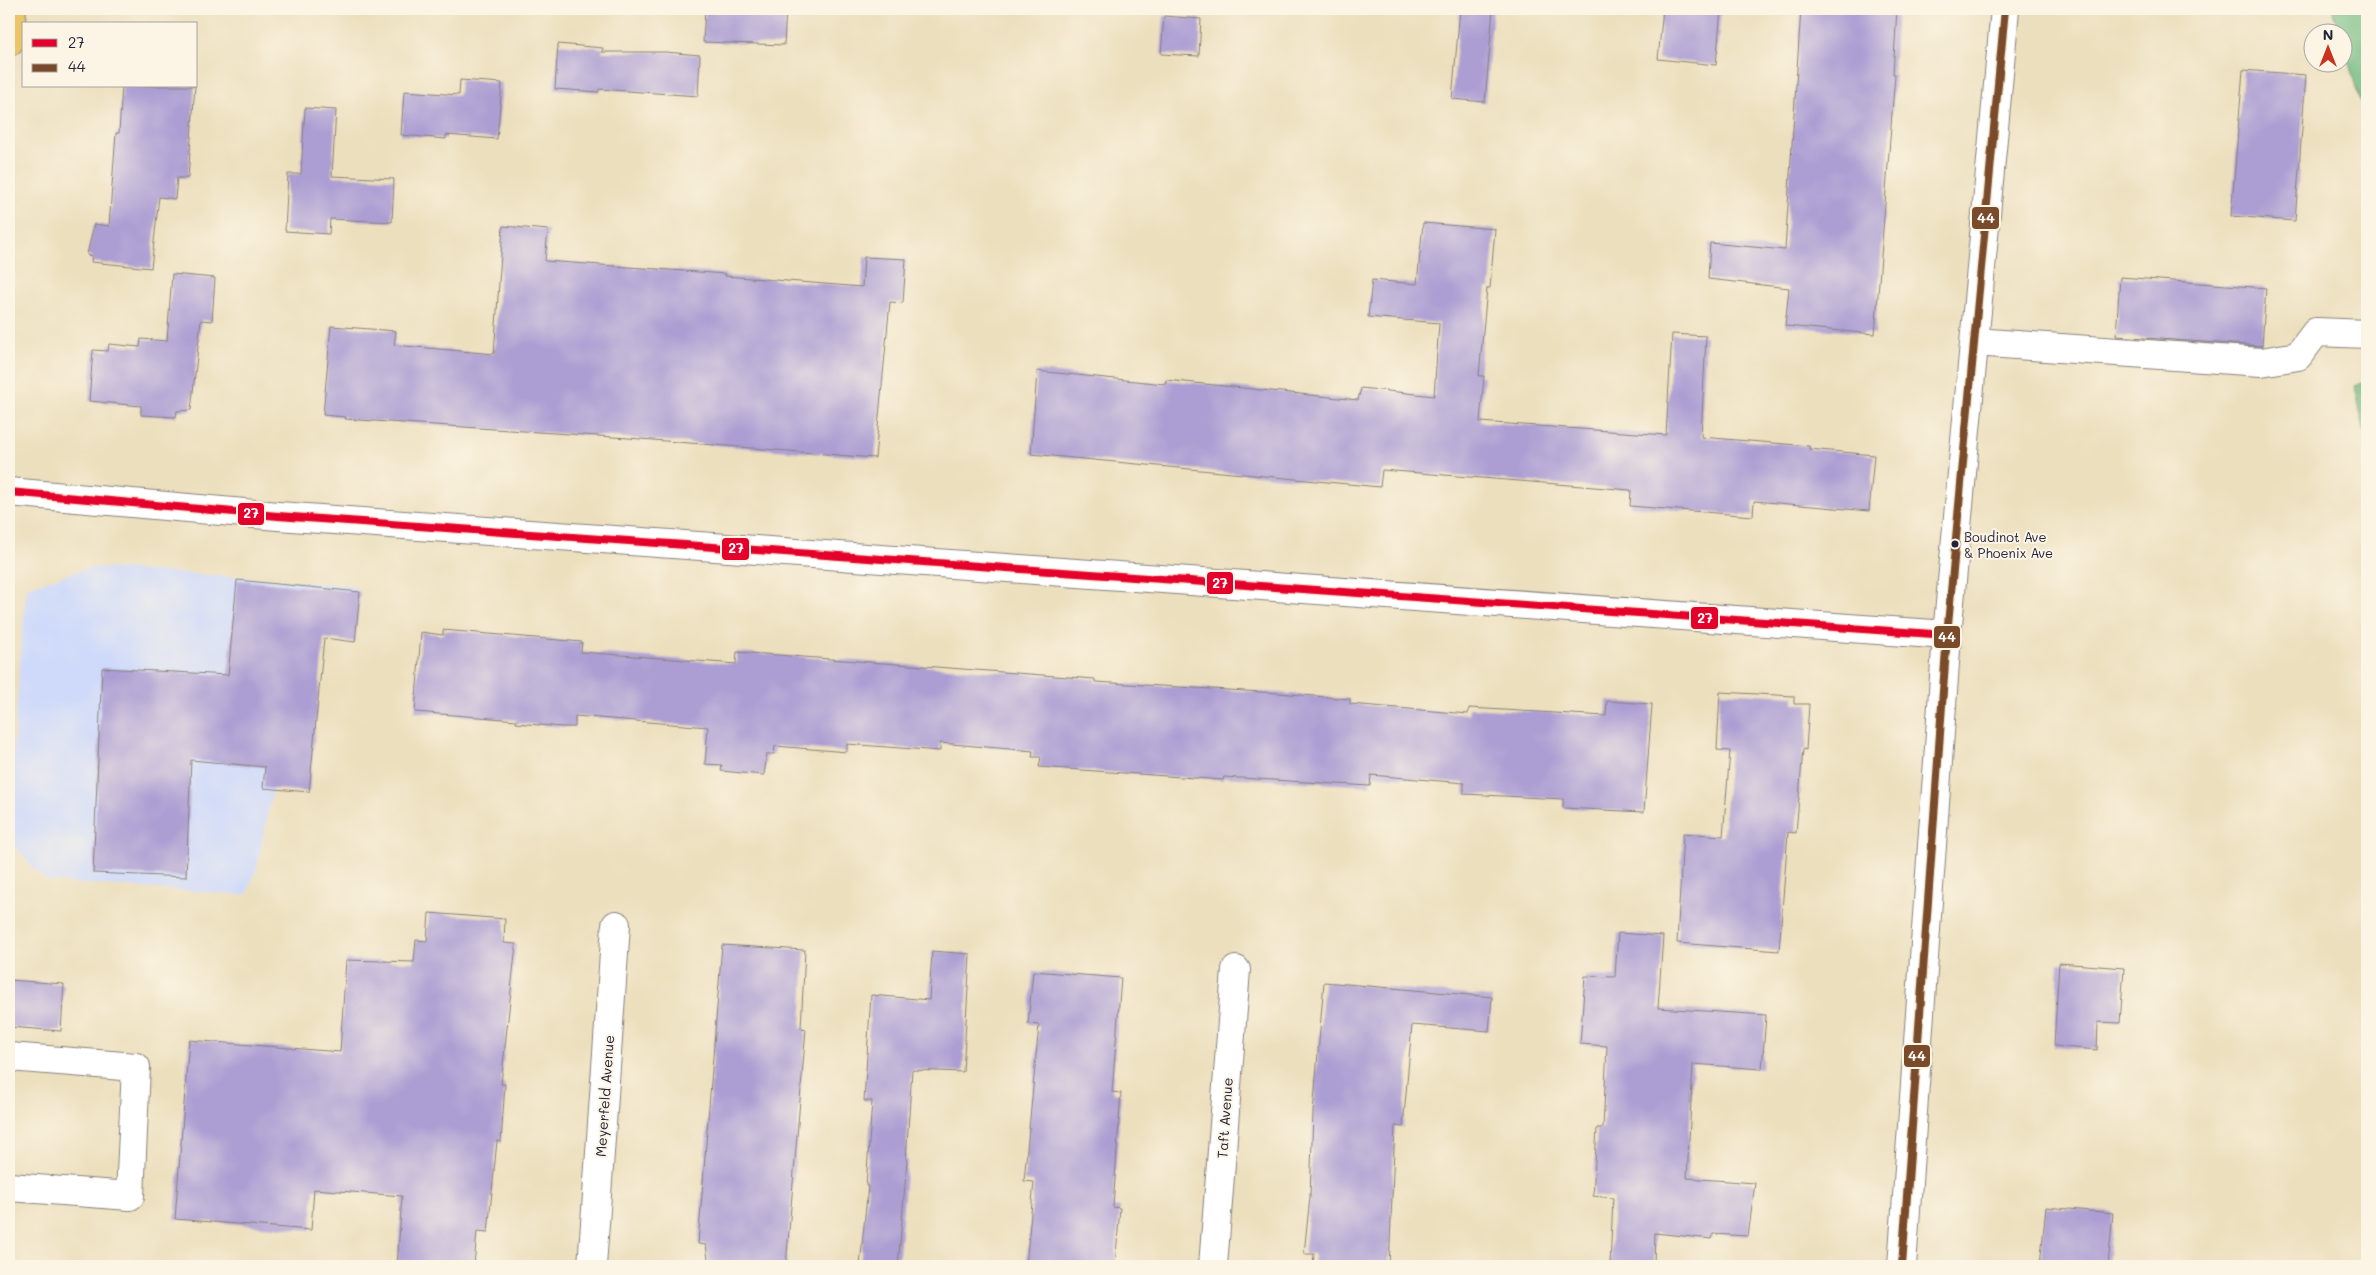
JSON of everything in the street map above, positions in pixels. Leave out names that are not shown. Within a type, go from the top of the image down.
[{"type":"main road","points":[[9,42],[12,9]]},
{"type":"street","points":[[1902,1266],[1947,635],[2005,9]]},
{"type":"street","points":[[1974,342],[2261,362],[2298,356],[2316,332],[2367,334]]},
{"type":"street","points":[[9,492],[288,517],[1607,613],[1947,635]]},
{"type":"street","name":"Meyerfeld Avenue","points":[[592,1266],[616,925]]},
{"type":"street","name":"Taft Avenue","points":[[1213,1266],[1236,970]]},
{"type":"street","points":[[9,1057],[136,1068],[130,1196],[9,1187]]},
{"type":"shaded area","points":[[92,567],[350,585],[360,592],[355,642],[324,638],[272,793],[256,871],[246,895],[47,881],[31,866],[9,838],[9,805],[26,587]]},
{"type":"green space","points":[[2332,9],[2367,9],[2367,126],[2351,72],[2354,72],[2354,22],[2336,22]]},
{"type":"green space","points":[[2367,381],[2367,446],[2355,386]]},
{"type":"building","points":[[705,9],[786,9],[784,45],[703,42]]},
{"type":"building","points":[[1460,9],[1493,9],[1485,102],[1452,99]]},
{"type":"building","points":[[1663,9],[1721,9],[1716,65],[1658,59]]},
{"type":"building","points":[[1801,9],[1897,9],[1893,74],[1895,74],[1875,334],[1785,326],[1789,288],[1708,279],[1710,243],[1785,250]]},
{"type":"building","points":[[1164,16],[1201,19],[1199,56],[1161,54]]},
{"type":"building","points":[[558,44],[603,48],[602,52],[665,52],[700,55],[698,96],[599,89],[599,92],[555,89]]},
{"type":"building","points":[[2243,70],[2306,75],[2295,221],[2231,216]]},
{"type":"building","points":[[460,80],[502,83],[497,139],[446,135],[446,139],[401,135],[404,91],[459,95]]},
{"type":"building","points":[[122,88],[195,88],[188,178],[177,178],[175,199],[159,197],[151,268],[91,262],[92,256],[87,255],[94,224],[109,226],[116,133],[119,133]]},
{"type":"building","points":[[305,108],[336,110],[332,176],[394,179],[392,222],[330,219],[329,234],[285,231],[288,174],[301,174]]},
{"type":"building","points":[[1423,223],[1495,229],[1490,288],[1487,288],[1479,376],[1484,376],[1480,422],[1666,435],[1672,334],[1706,336],[1701,437],[1809,446],[1809,449],[1874,455],[1869,511],[1754,501],[1753,516],[1630,506],[1631,490],[1382,470],[1380,487],[1031,454],[1037,371],[1165,384],[1166,380],[1358,400],[1361,388],[1434,396],[1439,323],[1368,317],[1372,280],[1417,284]]},
{"type":"building","points":[[503,226],[548,230],[545,261],[726,274],[725,276],[862,287],[864,257],[906,259],[903,303],[890,302],[875,458],[628,438],[345,419],[346,417],[323,415],[331,326],[396,331],[394,345],[494,354]]},
{"type":"building","points":[[172,274],[215,278],[212,321],[201,320],[191,410],[177,411],[176,417],[141,415],[141,406],[89,401],[93,350],[108,351],[109,344],[140,347],[141,339],[167,341]]},
{"type":"building","points":[[2120,277],[2266,288],[2262,346],[2116,336]]},
{"type":"building","points":[[237,580],[360,592],[355,642],[324,638],[309,792],[263,788],[265,767],[191,760],[186,877],[93,873],[102,668],[228,675]]},
{"type":"building","points":[[443,630],[582,642],[581,652],[736,664],[737,652],[1095,679],[1095,682],[1350,699],[1350,704],[1468,714],[1469,708],[1606,716],[1607,701],[1652,704],[1644,812],[1563,808],[1563,799],[1464,794],[1464,783],[1371,775],[1370,786],[1224,777],[1223,780],[1039,767],[1041,757],[1032,757],[1033,751],[940,743],[940,751],[847,744],[847,752],[775,746],[774,754],[767,754],[764,775],[721,771],[722,765],[705,764],[708,727],[575,716],[575,727],[563,727],[516,723],[517,720],[415,712],[421,632],[443,635]]},
{"type":"building","points":[[1720,692],[1794,696],[1794,704],[1809,704],[1806,750],[1803,749],[1796,833],[1788,832],[1779,951],[1677,943],[1683,833],[1723,836],[1730,751],[1717,750]]},
{"type":"building","points":[[429,913],[505,919],[504,943],[516,944],[501,1084],[505,1084],[501,1142],[497,1141],[488,1232],[477,1231],[474,1266],[397,1266],[402,1196],[314,1189],[311,1230],[175,1219],[189,1040],[340,1052],[346,960],[414,962],[416,940],[427,941]]},
{"type":"building","points":[[1618,933],[1663,936],[1658,1008],[1766,1015],[1762,1069],[1693,1064],[1687,1178],[1755,1183],[1748,1236],[1713,1234],[1712,1239],[1655,1233],[1654,1266],[1610,1266],[1613,1198],[1593,1196],[1597,1128],[1603,1128],[1607,1046],[1580,1044],[1585,976],[1615,977]]},
{"type":"building","points":[[722,945],[805,950],[801,1028],[806,1029],[786,1266],[709,1266],[706,1245],[698,1244]]},
{"type":"building","points":[[932,951],[970,954],[963,1072],[912,1070],[898,1266],[860,1266],[868,1186],[866,1186],[872,1101],[864,1101],[871,995],[929,1000]]},
{"type":"building","points":[[2059,963],[2124,968],[2120,1023],[2098,1022],[2097,1050],[2054,1046]]},
{"type":"building","points":[[1033,971],[1121,978],[1112,1092],[1121,1093],[1113,1207],[1120,1208],[1115,1266],[1026,1266],[1034,1182],[1024,1181],[1039,1025],[1028,1024]]},
{"type":"building","points":[[9,980],[64,984],[61,1031],[9,1027]]},
{"type":"building","points":[[1324,982],[1492,997],[1489,1031],[1412,1025],[1403,1127],[1395,1126],[1389,1266],[1313,1266],[1314,1254],[1304,1254],[1310,1197],[1313,1113]]},
{"type":"building","points":[[2046,1207],[2113,1213],[2108,1266],[2040,1266]]},
{"type":"transit line","name":"44","points":[[1902,1266],[1947,635],[2005,9]]},
{"type":"transit line","name":"27","points":[[9,492],[278,516],[1947,635]]},
{"type":"place","name":"Boudinot Ave & Phoenix Ave","points":[[1955,544]]}]
